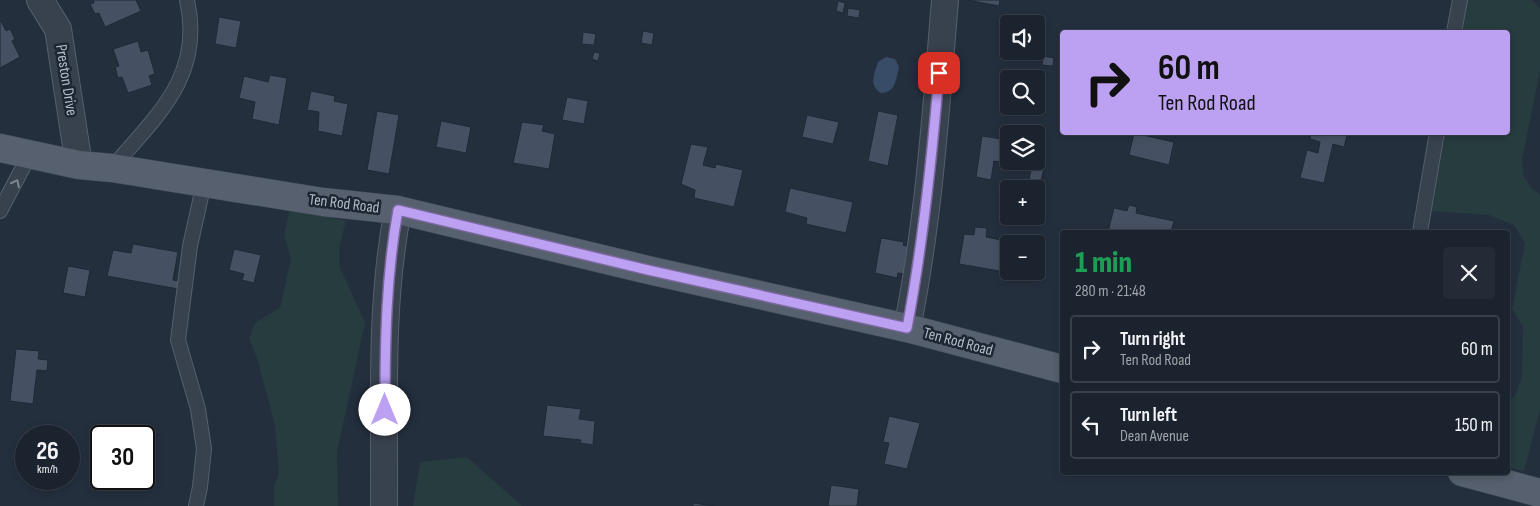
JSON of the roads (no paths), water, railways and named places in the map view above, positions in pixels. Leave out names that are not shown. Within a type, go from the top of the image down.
[{"type":"main road","name":"Ten Rod Road","points":[[0,148],[79,164],[323,202],[398,210],[658,272],[907,328],[1060,368]]},
{"type":"main road","points":[[1473,475],[1540,493]]},
{"type":"street","name":"Preston Drive","points":[[40,0],[58,29],[79,164]]},
{"type":"street","points":[[907,328],[915,287],[933,146],[946,0]]},
{"type":"street","points":[[384,506],[386,313],[391,249],[398,210]]},
{"type":"lane","points":[[112,168],[164,107],[180,81],[187,64],[192,30],[188,0]]},
{"type":"lane","points":[[1454,30],[1460,0]]},
{"type":"lane","points":[[1420,230],[1436,135]]},
{"type":"lane","points":[[0,211],[30,154]]},
{"type":"lane","points":[[196,506],[204,449],[198,409],[178,340],[190,246],[204,183]]},
{"type":"water","points":[[886,57],[895,59],[899,67],[892,88],[881,93],[875,86],[874,75],[878,62]]}]
